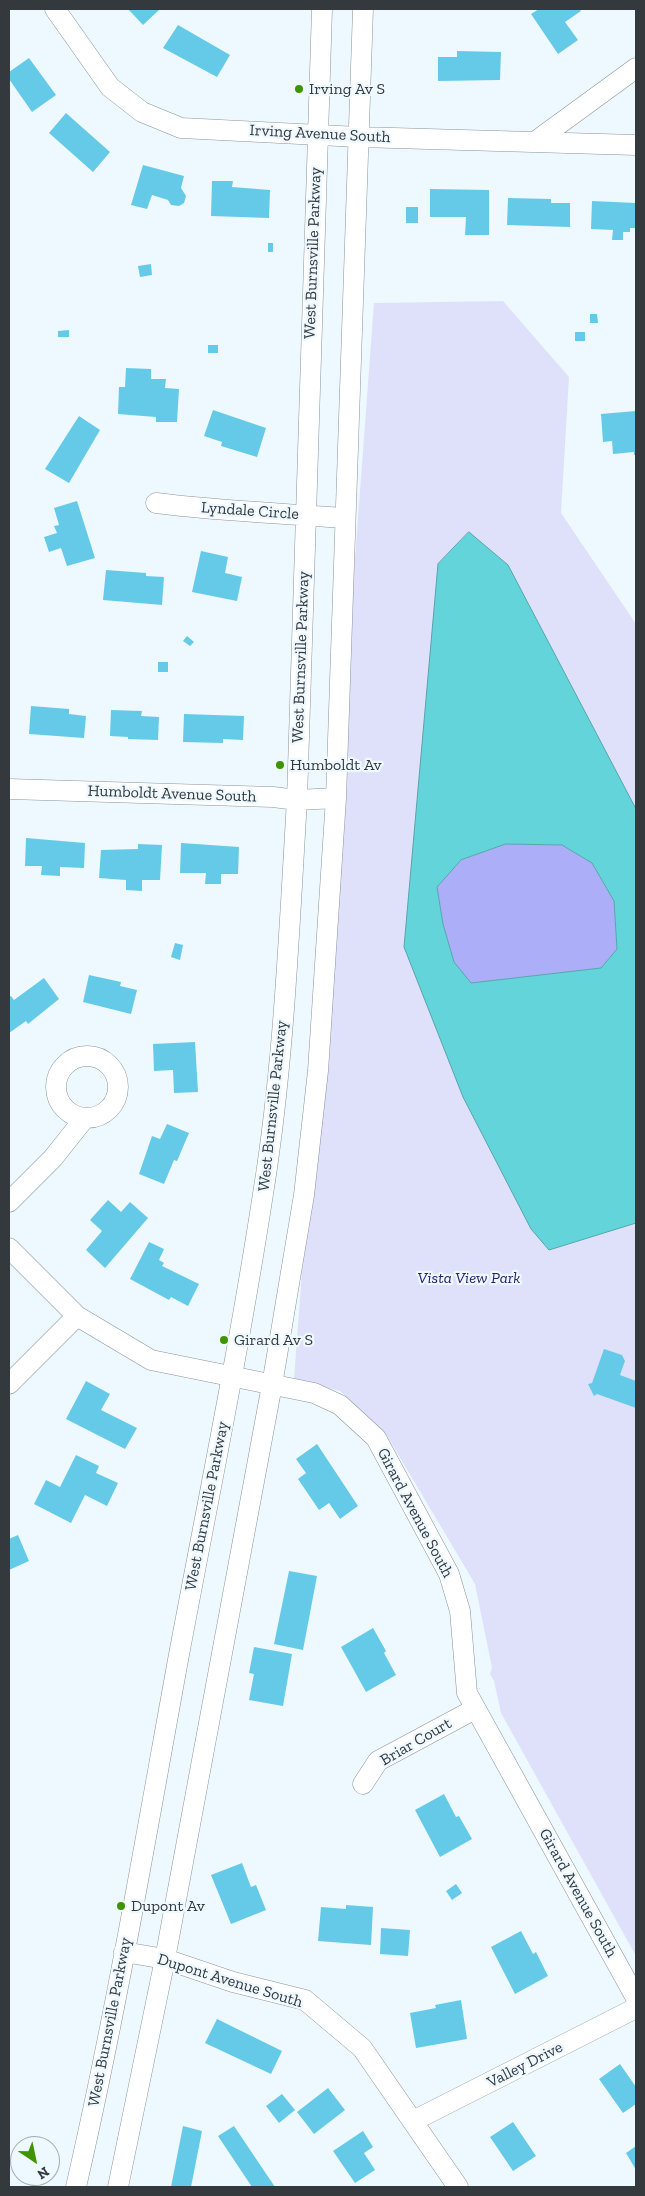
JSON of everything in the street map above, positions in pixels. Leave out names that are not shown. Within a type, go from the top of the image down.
[{"type":"street","name":"Irving Avenue South","points":[[55,9],[110,86],[142,112],[181,128],[359,137],[636,145]]},
{"type":"street","name":"West Burnsville Parkway","points":[[76,2187],[124,1952],[231,1377],[264,1192],[278,1071],[290,930],[297,800],[322,9]]},
{"type":"street","points":[[118,2187],[165,1960],[272,1385],[304,1195],[317,1081],[336,798],[344,518],[363,9]]},
{"type":"street","points":[[536,141],[636,68]]},
{"type":"street","name":"Lyndale Circle","points":[[156,503],[235,512],[344,518]]},
{"type":"street","name":"Humboldt Avenue South","points":[[9,789],[273,797],[297,800],[336,798]]},
{"type":"street","points":[[9,1202],[53,1158],[84,1119]]},
{"type":"street","name":"Girard Avenue South","points":[[9,1248],[77,1316],[151,1360],[314,1393],[340,1405],[376,1438],[449,1574],[460,1611],[467,1693],[636,1998]]},
{"type":"street","points":[[9,1384],[77,1316]]},
{"type":"street","name":"Briar Court","points":[[363,1784],[378,1761],[475,1708]]},
{"type":"street","name":"Dupont Avenue South","points":[[124,1952],[165,1960],[232,1982],[305,2000],[362,2048],[458,2187]]},
{"type":"street","name":"Valley Drive","points":[[413,2121],[636,2008]]},
{"type":"green space","name":"Vista View Park","points":[[503,301],[569,377],[561,513],[636,624],[636,1956],[501,1713],[494,1681],[490,1674],[492,1668],[475,1584],[386,1434],[340,1391],[294,1379],[374,303]]},
{"type":"shaded area","points":[[469,532],[508,565],[636,809],[636,1223],[549,1250],[531,1229],[463,1097],[404,947],[438,564]],"holes":[[[506,844],[562,845],[592,863],[614,901],[617,949],[601,968],[471,983],[454,962],[443,924],[437,887],[461,860]]]},
{"type":"shaded area","points":[[506,844],[562,845],[592,863],[614,901],[617,949],[601,968],[471,983],[454,963],[443,924],[437,887],[461,860]]},
{"type":"building","points":[[128,9],[160,9],[143,25]]},
{"type":"building","points":[[539,9],[579,9],[581,11],[565,22],[578,40],[558,54],[531,14]]},
{"type":"building","points":[[178,25],[230,55],[217,77],[163,48]]},
{"type":"building","points":[[457,51],[501,52],[500,80],[438,81],[438,57],[457,57]]},
{"type":"building","points":[[29,58],[56,95],[32,112],[9,79],[9,72]]},
{"type":"building","points":[[66,113],[110,152],[93,172],[49,133]]},
{"type":"building","points":[[143,165],[184,176],[181,188],[186,196],[184,203],[179,206],[171,205],[168,200],[152,195],[147,209],[131,205]]},
{"type":"building","points":[[212,181],[233,181],[232,187],[270,190],[269,218],[211,216]]},
{"type":"building","points":[[430,189],[489,190],[489,235],[465,235],[466,217],[430,217]]},
{"type":"building","points":[[508,198],[551,199],[551,203],[570,203],[570,227],[507,225]]},
{"type":"building","points":[[592,201],[636,203],[636,228],[630,228],[630,232],[623,232],[623,240],[612,240],[613,230],[591,229]]},
{"type":"building","points":[[406,207],[418,207],[418,223],[406,223]]},
{"type":"building","points":[[268,243],[273,243],[273,252],[268,252]]},
{"type":"building","points":[[151,264],[152,275],[140,277],[138,266]]},
{"type":"building","points":[[590,314],[597,314],[598,323],[590,323]]},
{"type":"building","points":[[69,330],[69,337],[58,337],[58,331]]},
{"type":"building","points":[[575,332],[585,332],[585,341],[575,341]]},
{"type":"building","points":[[208,345],[218,345],[218,353],[208,353]]},
{"type":"building","points":[[126,368],[151,369],[151,379],[166,379],[165,388],[179,389],[177,422],[156,422],[156,417],[118,414],[119,387],[125,387]]},
{"type":"building","points":[[213,410],[266,428],[257,457],[221,446],[222,442],[204,436]]},
{"type":"building","points":[[636,411],[636,455],[634,455],[634,452],[613,454],[612,441],[603,442],[601,414]]},
{"type":"building","points":[[79,416],[100,430],[69,483],[45,469]]},
{"type":"building","points":[[77,501],[95,558],[67,566],[61,548],[49,552],[44,537],[57,533],[54,526],[59,525],[54,508]]},
{"type":"building","points":[[201,551],[228,557],[225,573],[242,577],[237,601],[192,592]]},
{"type":"building","points":[[106,570],[146,573],[146,576],[164,577],[162,605],[103,600]]},
{"type":"building","points":[[187,636],[194,642],[190,646],[183,641]]},
{"type":"building","points":[[158,662],[168,662],[168,672],[158,672]]},
{"type":"building","points":[[31,706],[69,709],[69,714],[86,716],[84,738],[29,734]]},
{"type":"building","points":[[111,710],[142,711],[141,716],[159,717],[158,740],[110,736]]},
{"type":"building","points":[[184,714],[244,716],[243,740],[223,739],[223,743],[183,742]]},
{"type":"building","points":[[26,838],[85,843],[84,868],[60,867],[60,876],[41,875],[42,866],[25,866]]},
{"type":"building","points":[[181,843],[239,847],[238,874],[221,874],[221,884],[205,884],[206,873],[180,873]]},
{"type":"building","points":[[138,844],[162,845],[160,880],[142,880],[142,891],[126,890],[126,880],[99,878],[101,850],[138,849]]},
{"type":"building","points":[[175,943],[183,945],[180,960],[171,957]]},
{"type":"building","points":[[89,975],[121,982],[120,986],[137,990],[131,1014],[83,1002]]},
{"type":"building","points":[[44,978],[59,999],[28,1024],[26,1021],[9,1033],[9,997],[11,996],[14,1000]]},
{"type":"building","points":[[195,1042],[198,1092],[174,1093],[173,1070],[154,1071],[153,1044]]},
{"type":"building","points":[[167,1124],[189,1133],[177,1161],[174,1160],[164,1184],[139,1174],[152,1136],[160,1139]]},
{"type":"building","points":[[108,1200],[121,1212],[130,1202],[148,1218],[105,1268],[86,1250],[102,1231],[90,1220]]},
{"type":"building","points":[[149,1242],[164,1249],[159,1260],[164,1263],[162,1266],[199,1284],[188,1306],[171,1297],[169,1300],[130,1279]]},
{"type":"building","points":[[604,1349],[622,1355],[625,1361],[620,1375],[636,1381],[636,1408],[597,1394],[594,1396],[588,1384],[592,1383]]},
{"type":"building","points":[[86,1381],[110,1394],[101,1410],[137,1428],[125,1449],[66,1419]]},
{"type":"building","points":[[317,1444],[358,1506],[340,1519],[329,1503],[319,1510],[298,1479],[306,1473],[296,1459]]},
{"type":"building","points":[[76,1455],[99,1466],[96,1473],[118,1483],[107,1506],[85,1495],[71,1523],[34,1504],[46,1480],[60,1487]]},
{"type":"building","points":[[18,1535],[29,1561],[9,1570],[9,1539]]},
{"type":"building","points":[[289,1571],[317,1576],[303,1650],[274,1644]]},
{"type":"building","points":[[373,1628],[386,1651],[384,1653],[396,1675],[366,1692],[341,1647]]},
{"type":"building","points":[[254,1647],[292,1654],[283,1706],[249,1700],[254,1674],[249,1673]]},
{"type":"building","points":[[444,1794],[456,1817],[459,1816],[472,1839],[440,1857],[415,1810]]},
{"type":"building","points":[[242,1863],[251,1887],[256,1885],[266,1910],[231,1924],[211,1875]]},
{"type":"building","points":[[456,1884],[462,1893],[452,1900],[446,1891]]},
{"type":"building","points":[[346,1905],[373,1907],[371,1945],[318,1941],[321,1907],[346,1909]]},
{"type":"building","points":[[381,1928],[410,1930],[408,1956],[380,1954]]},
{"type":"building","points":[[521,1931],[533,1954],[536,1952],[548,1976],[515,1994],[491,1947]]},
{"type":"building","points":[[461,2000],[467,2039],[416,2048],[410,2013],[436,2008],[435,2005]]},
{"type":"building","points":[[217,2019],[282,2051],[271,2074],[205,2043]]},
{"type":"building","points":[[620,2064],[636,2087],[636,2104],[623,2113],[599,2079]]},
{"type":"building","points":[[328,2088],[345,2110],[314,2134],[297,2112]]},
{"type":"building","points":[[282,2094],[295,2110],[279,2123],[266,2106]]},
{"type":"building","points":[[513,2122],[536,2156],[513,2171],[490,2137]]},
{"type":"building","points":[[183,2126],[202,2131],[191,2187],[171,2187]]},
{"type":"building","points":[[234,2126],[275,2187],[252,2187],[218,2136]]},
{"type":"building","points":[[363,2131],[373,2147],[364,2153],[375,2170],[355,2183],[333,2151]]},
{"type":"building","points":[[636,2146],[636,2170],[626,2153]]},
{"type":"place","name":"Irving Av S","points":[[299,89]]},
{"type":"place","name":"Humboldt Av","points":[[280,765]]},
{"type":"place","name":"Girard Av S","points":[[224,1340]]},
{"type":"place","name":"Dupont Av","points":[[121,1906]]}]
